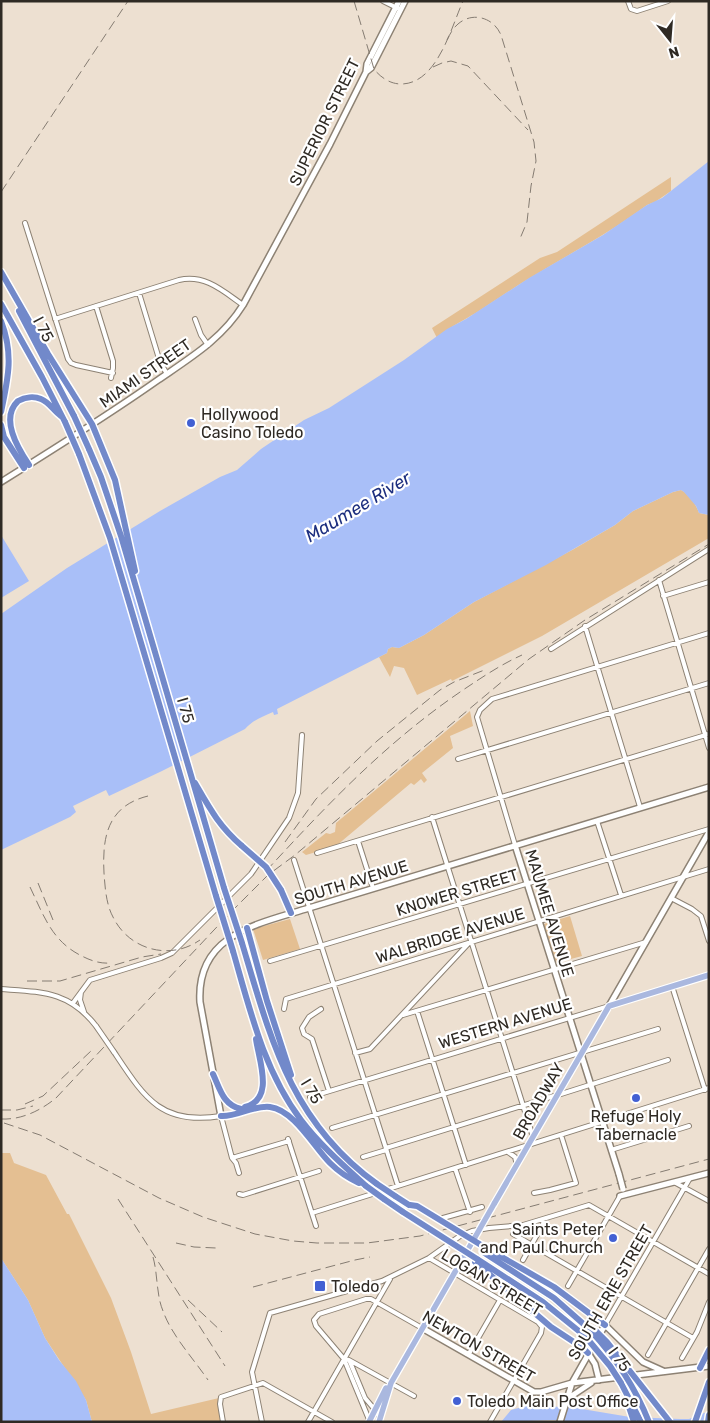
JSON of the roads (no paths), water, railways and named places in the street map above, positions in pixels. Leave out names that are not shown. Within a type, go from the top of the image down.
[{"type":"highway","points":[[1,272],[52,361],[92,424],[111,469],[122,508],[146,621]]},
{"type":"highway","name":"I 75","points":[[1,279],[74,416],[115,517],[224,888],[280,1061],[294,1090],[314,1121],[352,1164],[395,1196],[485,1250],[554,1298],[586,1326],[608,1350],[627,1376],[649,1422]]},
{"type":"highway","name":"I 75","points":[[1,304],[64,419],[103,518],[256,1031],[272,1072],[300,1119],[334,1158],[366,1186],[476,1261],[543,1302],[584,1336],[610,1366],[641,1422]]},
{"type":"highway","points":[[1,321],[6,334],[9,369],[1,412]]},
{"type":"highway","points":[[26,466],[8,430],[6,420],[12,406],[23,398],[39,398],[47,402],[64,419]]},
{"type":"highway","points":[[1,425],[4,437],[26,466]]},
{"type":"highway","points":[[189,773],[221,826],[266,867],[281,890],[291,914]]},
{"type":"highway","points":[[247,928],[285,1061],[314,1121]]},
{"type":"highway","points":[[221,1116],[226,1112],[241,1109],[256,1102],[262,1092],[263,1076],[256,1031]]},
{"type":"highway","points":[[213,1074],[225,1100],[230,1105],[241,1109]]},
{"type":"highway","points":[[221,1116],[269,1107],[280,1111],[289,1117],[331,1164],[346,1176],[366,1186]]},
{"type":"highway","points":[[485,1250],[554,1287],[605,1324]]},
{"type":"highway","points":[[476,1261],[551,1327],[588,1353]]},
{"type":"highway","points":[[586,1326],[607,1342],[670,1422]]},
{"type":"highway","points":[[700,1368],[709,1350]]},
{"type":"highway","points":[[695,1422],[709,1382]]},
{"type":"highway","points":[[621,1383],[634,1422]]},
{"type":"highway","points":[[708,1422],[709,1415]]},
{"type":"main road","name":"WESTERN AVENUE","points":[[609,1006],[709,975]]},
{"type":"main road","name":"BROADWAY","points":[[368,1421],[609,1006]]},
{"type":"main road","name":"BROADWAY","points":[[380,1420],[391,1383]]},
{"type":"street","points":[[383,1],[398,9]]},
{"type":"street","points":[[398,9],[399,1]]},
{"type":"street","points":[[398,9],[405,1]]},
{"type":"street","points":[[628,1],[631,9],[635,11],[667,2]]},
{"type":"street","name":"SUPERIOR STREET","points":[[271,253],[330,144],[366,72],[371,68],[378,47],[398,9]]},
{"type":"street","points":[[25,224],[66,356],[71,363],[112,373]]},
{"type":"street","name":"MIAMI STREET","points":[[1,482],[92,424],[208,345],[229,326],[243,305],[271,253]]},
{"type":"street","points":[[55,319],[181,280],[198,278],[212,283],[243,305]]},
{"type":"street","points":[[139,293],[160,362],[166,374]]},
{"type":"street","points":[[96,306],[113,361],[110,378]]},
{"type":"street","points":[[195,319],[201,335],[208,345]]},
{"type":"street","points":[[551,649],[709,549]]},
{"type":"street","points":[[659,580],[691,689],[707,735],[709,748]]},
{"type":"street","points":[[663,596],[709,582]]},
{"type":"street","points":[[586,626],[640,807]]},
{"type":"street","points":[[598,666],[709,633]]},
{"type":"street","name":"MAUMEE AVENUE","points":[[598,666],[492,699],[480,710],[477,717],[500,797],[619,1174],[623,1189],[620,1196]]},
{"type":"street","points":[[458,759],[709,683]]},
{"type":"street","points":[[73,1003],[90,980],[172,953],[251,874],[290,818],[298,793],[302,735]]},
{"type":"street","points":[[317,853],[707,735]]},
{"type":"street","name":"SOUTH AVENUE","points":[[239,1173],[233,1160],[221,1116],[200,1002],[202,978],[207,962],[229,937],[247,928],[373,888],[709,787]]},
{"type":"street","points":[[432,817],[533,1138]]},
{"type":"street","points":[[597,821],[621,896]]},
{"type":"street","name":"KNOWER STREET","points":[[270,961],[709,830]]},
{"type":"street","name":"BROADWAY","points":[[609,1006],[709,830]]},
{"type":"street","points":[[358,840],[373,888]]},
{"type":"street","points":[[294,860],[398,1186]]},
{"type":"street","name":"WALBRIDGE AVENUE","points":[[284,1009],[286,999],[709,868]]},
{"type":"street","points":[[671,898],[704,917],[709,941]]},
{"type":"street","points":[[355,1053],[370,1049],[471,942]]},
{"type":"street","points":[[403,1015],[646,942]]},
{"type":"street","points":[[312,1213],[707,1089],[672,986]]},
{"type":"street","points":[[83,987],[80,1000],[85,1014]]},
{"type":"street","points":[[1,989],[41,992],[73,1003],[96,1026],[142,1093],[166,1111],[188,1118],[221,1116]]},
{"type":"street","name":"WESTERN AVENUE","points":[[310,1097],[609,1006]]},
{"type":"street","points":[[322,1009],[309,1018],[302,1028],[302,1032],[312,1039],[329,1091]]},
{"type":"street","points":[[418,1011],[466,1165]]},
{"type":"street","points":[[332,1128],[658,1028]]},
{"type":"street","points":[[363,1157],[668,1060]]},
{"type":"street","points":[[611,1150],[689,1126]]},
{"type":"street","points":[[534,1193],[576,1183],[561,1135]]},
{"type":"street","points":[[233,1160],[289,1140],[316,1226]]},
{"type":"street","points":[[508,1152],[515,1157],[517,1165]]},
{"type":"street","points":[[456,1168],[470,1212]]},
{"type":"street","points":[[239,1194],[243,1195],[319,1171]]},
{"type":"street","points":[[568,1286],[620,1196],[709,1173]]},
{"type":"street","name":"SOUTH ERIE STREET","points":[[560,1422],[572,1383],[690,1178]]},
{"type":"street","points":[[674,1182],[709,1201]]},
{"type":"street","points":[[262,1422],[254,1386],[253,1368],[270,1313],[379,1283],[429,1258],[460,1236],[472,1231],[523,1225],[589,1205],[709,1274]]},
{"type":"street","points":[[443,1218],[470,1212],[482,1207]]},
{"type":"street","points":[[523,1260],[544,1219]]},
{"type":"street","points":[[512,1234],[692,1338]]},
{"type":"street","points":[[648,1355],[709,1249]]},
{"type":"street","name":"LOGAN STREET","points":[[429,1258],[538,1322],[542,1332],[513,1381]]},
{"type":"street","points":[[308,1422],[391,1277]]},
{"type":"street","points":[[368,1421],[344,1359],[319,1330],[314,1321],[319,1314],[366,1299],[377,1302]]},
{"type":"street","points":[[466,1354],[470,1352],[500,1300]]},
{"type":"street","name":"NEWTON STREET","points":[[377,1302],[532,1392],[538,1393],[572,1383],[709,1366]]},
{"type":"street","points":[[682,1358],[697,1332],[709,1302]]},
{"type":"street","points":[[605,1324],[643,1362],[666,1372]]},
{"type":"street","points":[[567,1399],[584,1386],[600,1380],[596,1364],[588,1353]]},
{"type":"street","points":[[344,1359],[414,1396]]},
{"type":"street","points":[[349,1360],[364,1396],[380,1420]]},
{"type":"street","points":[[490,1422],[513,1381]]},
{"type":"street","points":[[223,1422],[220,1404],[221,1397],[263,1383],[332,1422]]},
{"type":"water","name":"Maumee River","points":[[709,161],[709,515],[699,513],[696,506],[681,490],[673,492],[633,511],[615,525],[546,565],[474,602],[424,635],[399,648],[392,647],[388,649],[387,653],[277,709],[278,714],[274,715],[273,712],[261,717],[245,729],[109,796],[106,790],[73,806],[76,812],[70,817],[1,850],[1,614],[67,568],[160,511],[220,477],[237,470],[261,449],[304,420],[329,408],[404,360],[447,329],[603,235],[647,205],[662,198]]},
{"type":"water","points":[[1,535],[29,581],[1,598]]},
{"type":"water","points":[[1,1258],[28,1300],[45,1338],[59,1360],[76,1381],[86,1400],[92,1422],[1,1422]]},
{"type":"water","points":[[526,1406],[570,1407],[630,1417],[680,1419],[689,1419],[709,1411],[709,1422],[577,1422],[553,1420],[501,1422],[511,1410]]},
{"type":"railway","points":[[1,192],[128,1]]},
{"type":"railway","points":[[354,1],[374,69],[386,80],[401,84],[414,82],[433,65],[448,39],[463,1]]},
{"type":"railway","points":[[447,40],[456,26],[464,20],[476,17],[493,24],[501,35],[534,142],[536,161],[527,222],[519,241]]},
{"type":"railway","points":[[433,67],[451,61],[468,66],[528,130]]},
{"type":"railway","points":[[1,1119],[16,1118],[30,1114],[56,1098],[268,875],[295,855],[529,659],[585,620],[709,544]]},
{"type":"railway","points":[[266,871],[336,797],[410,729],[466,688],[500,666],[522,655]]},
{"type":"railway","points":[[285,842],[316,799],[377,741],[440,690],[454,682],[487,669]]},
{"type":"railway","points":[[148,796],[124,807],[110,824],[106,835],[104,873],[109,907],[120,928],[129,937],[151,949],[176,950],[200,940]]},
{"type":"railway","points":[[38,883],[53,920]]},
{"type":"railway","points":[[30,887],[49,925],[61,941],[86,958],[98,962],[111,963]]},
{"type":"railway","points":[[27,981],[60,981],[142,957],[161,954]]},
{"type":"railway","points":[[25,1104],[43,1096],[91,1051]]},
{"type":"railway","points":[[1,1110],[17,1110],[33,1106]]},
{"type":"railway","points":[[4,1123],[40,1135],[159,1198],[203,1217],[255,1234],[317,1243],[367,1243],[420,1236],[709,1159]]},
{"type":"railway","points":[[118,1199],[225,1366]]},
{"type":"railway","points":[[176,1243],[194,1247],[216,1248]]},
{"type":"railway","points":[[153,1257],[159,1298],[167,1320],[177,1338],[208,1380]]},
{"type":"railway","points":[[253,1287],[370,1257]]},
{"type":"railway","points":[[188,1300],[222,1332]]},
{"type":"place","name":"Hollywood Casino Toledo","points":[[191,423]]},
{"type":"place","name":"Refuge Holy Tabernacle","points":[[636,1098]]},
{"type":"place","name":"Saints Peter and Paul Church","points":[[613,1238]]},
{"type":"place","name":"Toledo","points":[[320,1286]]},
{"type":"place","name":"Toledo Main Post Office","points":[[457,1401]]}]
